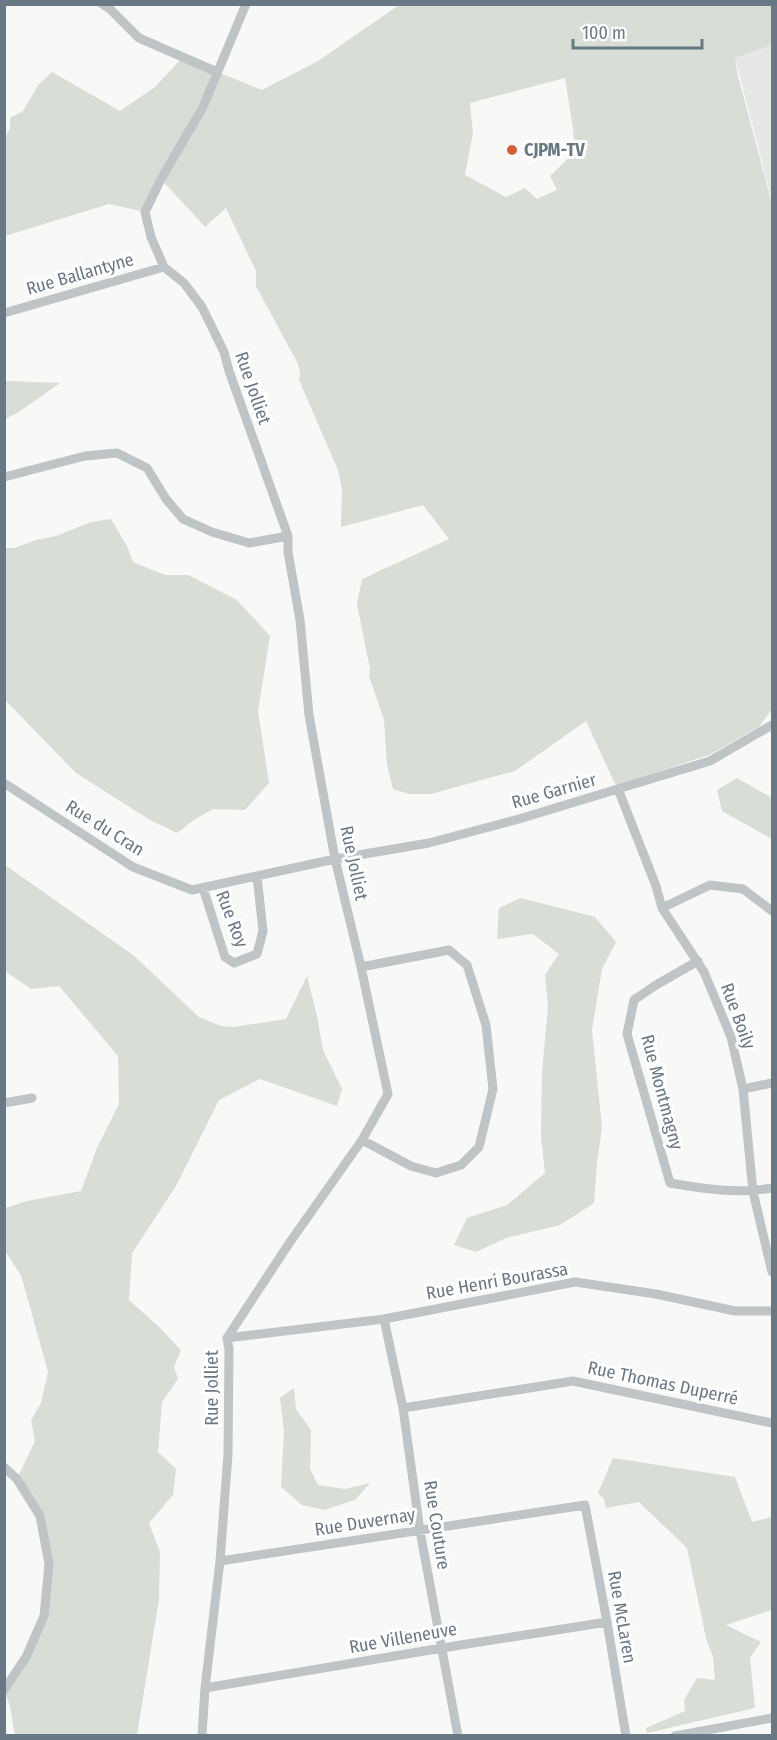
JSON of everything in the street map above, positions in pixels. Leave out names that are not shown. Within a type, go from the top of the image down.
[{"type":"street","points":[[102,4],[139,38],[217,72]]},
{"type":"street","name":"Rue Jolliet","points":[[202,1736],[205,1688],[220,1561],[228,1454],[229,1349],[227,1338],[290,1242],[362,1140],[388,1094],[362,967],[335,859],[309,715],[300,620],[288,552],[288,536],[229,372],[224,352],[202,307],[184,283],[164,267],[150,237],[145,212],[160,179],[203,107],[246,4]]},
{"type":"street","name":"Rue Ballantyne","points":[[4,313],[164,267]]},
{"type":"street","points":[[4,477],[85,456],[117,453],[147,468],[166,500],[183,519],[212,532],[249,543],[288,536]]},
{"type":"street","points":[[768,728],[772,737]]},
{"type":"street","name":"Rue Garnier","points":[[335,859],[429,843],[618,789],[710,760],[768,728]]},
{"type":"street","name":"Rue du Cran","points":[[4,783],[133,867],[192,890],[335,859]]},
{"type":"street","name":"Rue Boily","points":[[618,789],[656,886],[662,908],[698,961],[731,1037],[743,1089],[753,1192],[772,1272]]},
{"type":"street","name":"Rue Roy","points":[[203,888],[225,957],[234,963],[257,954],[263,931],[257,876]]},
{"type":"street","points":[[662,908],[710,885],[743,890],[772,911]]},
{"type":"street","points":[[362,967],[448,950],[467,965],[486,1024],[493,1089],[479,1147],[461,1165],[436,1173],[411,1166],[362,1140]]},
{"type":"street","name":"Rue Montmagny","points":[[698,961],[634,1000],[627,1034],[670,1183],[705,1189],[753,1192]]},
{"type":"street","points":[[743,1089],[772,1083]]},
{"type":"street","points":[[4,1103],[32,1098]]},
{"type":"street","points":[[753,1192],[772,1188]]},
{"type":"street","name":"Rue Henri Bourassa","points":[[227,1338],[384,1319],[575,1282],[656,1294],[735,1311],[772,1311]]},
{"type":"street","name":"Rue Couture","points":[[384,1319],[403,1408],[420,1530],[458,1736]]},
{"type":"street","name":"Rue Thomas Duperré","points":[[403,1408],[573,1381],[772,1424]]},
{"type":"street","points":[[4,1467],[17,1479],[40,1516],[50,1564],[44,1616],[26,1657],[4,1690]]},
{"type":"street","name":"Rue Duvernay","points":[[220,1561],[585,1505]]},
{"type":"street","name":"Rue McLaren","points":[[585,1505],[626,1736]]},
{"type":"street","name":"Rue Villeneuve","points":[[205,1688],[607,1622]]},
{"type":"street","points":[[675,1736],[772,1718]]},
{"type":"shaded area","points":[[399,5],[772,5],[772,45],[735,58],[772,204],[772,709],[759,727],[709,755],[616,786],[586,721],[515,771],[431,794],[409,794],[393,789],[387,764],[384,720],[369,676],[370,669],[357,604],[362,579],[449,539],[423,505],[341,527],[342,489],[338,470],[299,380],[298,364],[256,286],[256,271],[226,208],[205,227],[161,179],[145,212],[109,204],[5,236],[4,140],[10,128],[10,118],[23,111],[39,84],[52,72],[120,111],[155,87],[182,58],[262,90],[318,61]],"holes":[[[565,78],[575,152],[550,176],[557,190],[537,199],[525,188],[506,197],[465,175],[473,133],[470,103]]]},
{"type":"shaded area","points":[[772,45],[772,201],[735,58]]},
{"type":"shaded area","points":[[5,382],[60,383],[19,412],[5,419]]},
{"type":"shaded area","points":[[111,519],[127,546],[133,562],[165,575],[188,575],[237,600],[270,636],[258,711],[269,783],[245,810],[213,809],[177,833],[150,820],[76,773],[5,700],[5,548],[15,548],[56,536],[91,522]]},
{"type":"shaded area","points":[[737,778],[772,798],[772,839],[722,811],[717,790]]},
{"type":"shaded area","points":[[5,865],[133,955],[199,1017],[221,1026],[234,1027],[286,1019],[307,976],[323,1050],[342,1089],[337,1106],[260,1079],[219,1100],[176,1186],[132,1253],[129,1300],[181,1350],[174,1367],[178,1379],[162,1402],[158,1452],[176,1469],[173,1495],[149,1523],[160,1552],[159,1599],[137,1735],[15,1735],[5,1694],[44,1616],[49,1564],[40,1516],[17,1479],[35,1441],[31,1420],[41,1403],[48,1372],[21,1275],[5,1251],[5,1208],[27,1201],[81,1191],[97,1148],[119,1104],[118,1056],[59,986],[31,989],[5,971]]},
{"type":"shaded area","points":[[521,898],[595,917],[616,942],[602,969],[592,1030],[602,1127],[594,1203],[560,1225],[506,1238],[476,1252],[454,1245],[467,1218],[507,1205],[545,1173],[541,1137],[542,1072],[548,1007],[545,975],[559,954],[533,934],[497,939],[499,908]]},
{"type":"shaded area","points":[[294,1388],[296,1409],[311,1430],[310,1469],[318,1485],[345,1489],[370,1483],[355,1500],[324,1510],[302,1505],[281,1487],[284,1431],[280,1398]]},
{"type":"shaded area","points":[[613,1458],[735,1477],[752,1522],[772,1517],[772,1610],[726,1625],[761,1642],[750,1658],[755,1708],[647,1733],[646,1728],[685,1711],[684,1700],[697,1678],[715,1680],[713,1657],[706,1638],[687,1548],[639,1502],[606,1508],[604,1499],[598,1493]]},
{"type":"place","name":"CJPM-TV","points":[[512,150]]}]
